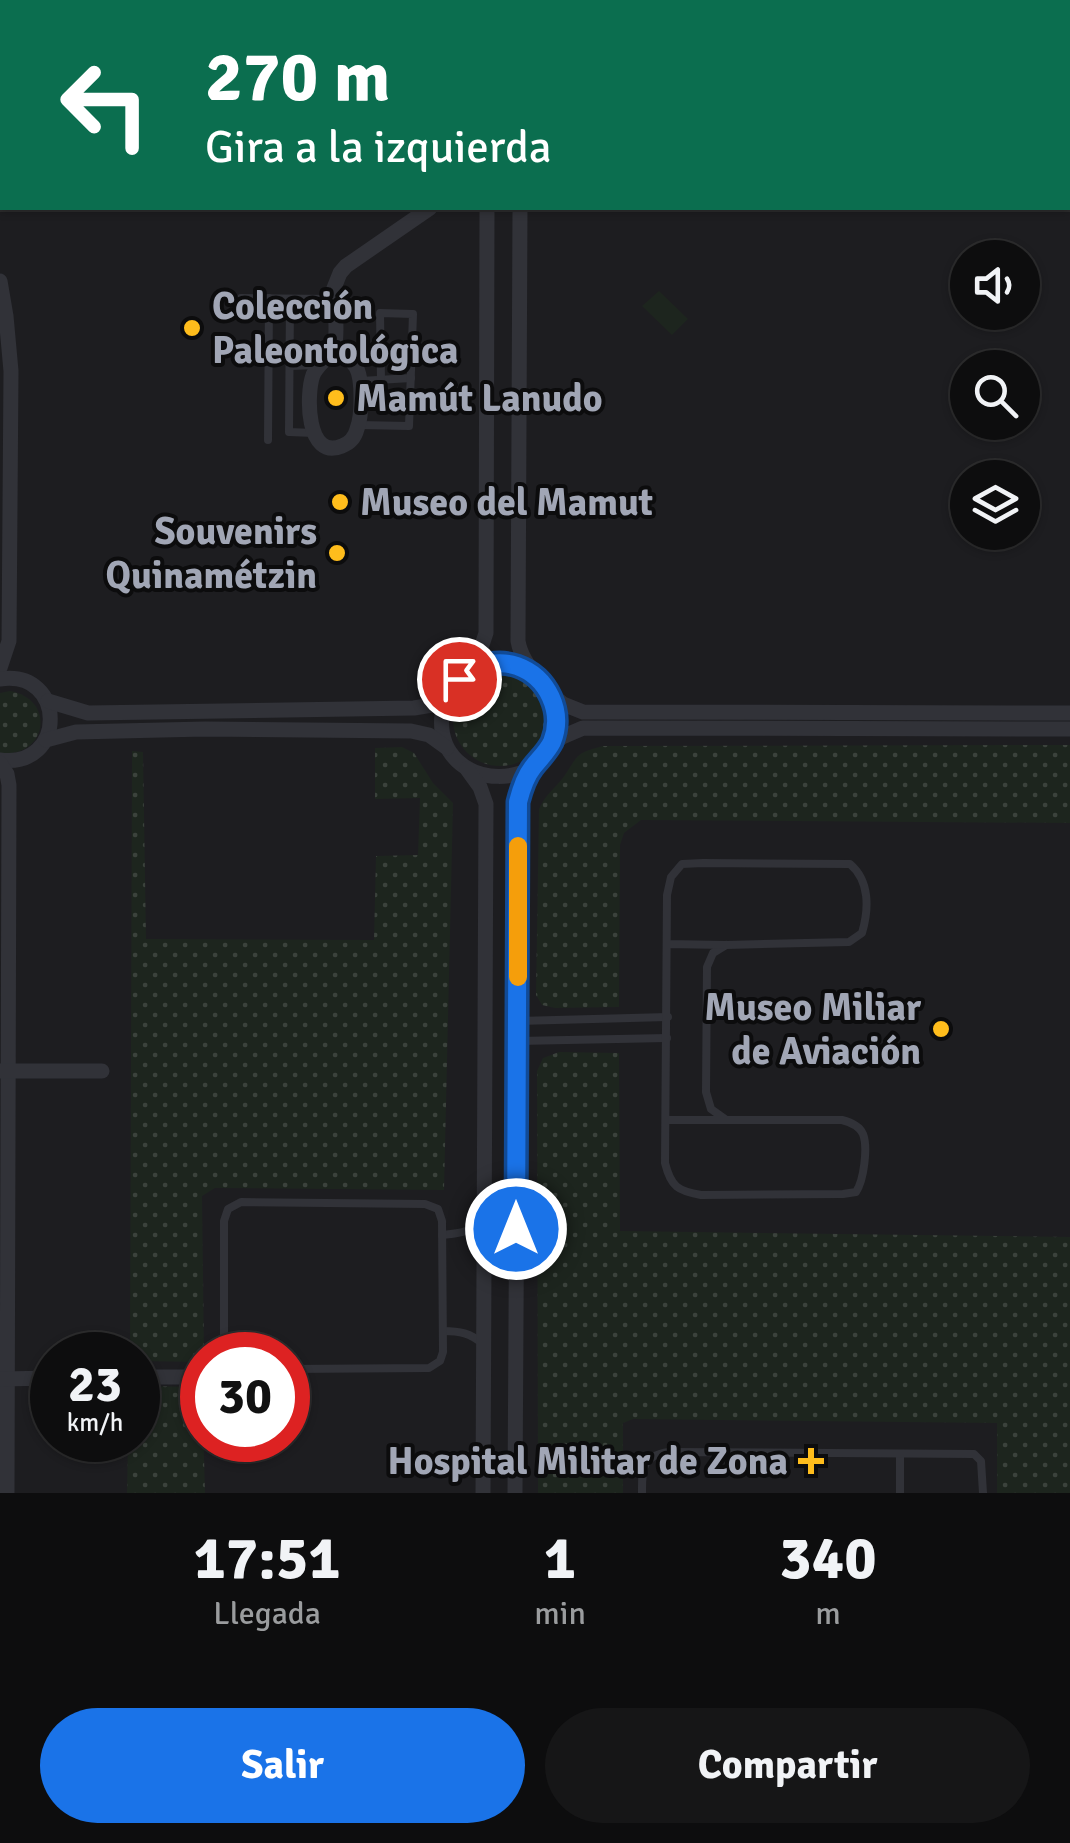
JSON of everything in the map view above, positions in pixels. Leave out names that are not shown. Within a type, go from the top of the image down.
[{"type":"street","points":[[335,344],[356,368],[360,382],[359,425],[353,439],[333,448],[323,445],[310,426],[310,383],[335,344],[336,280],[346,266],[427,210]]},
{"type":"street","points":[[483,1493],[486,804],[477,781],[455,757],[444,737],[442,721],[454,685],[479,654],[486,633],[487,210]]},
{"type":"street","points":[[515,1493],[518,802],[524,782],[552,743],[556,729],[552,700],[523,658],[518,641],[520,210]]},
{"type":"street","points":[[0,281],[10,371],[9,642],[15,662],[40,690],[51,714],[51,727],[37,751],[11,762],[0,761]]},
{"type":"street","points":[[0,668],[9,642]]},
{"type":"street","points":[[48,702],[88,713],[414,708],[432,705],[470,671],[496,663],[510,664],[540,681],[563,704],[582,712],[1070,713]]},
{"type":"street","points":[[0,679],[30,682]]},
{"type":"street","points":[[46,740],[76,732],[411,731],[429,736],[473,772],[504,778],[519,774],[539,761],[562,737],[583,728],[1070,729]]},
{"type":"street","points":[[9,785],[25,758]]},
{"type":"street","points":[[0,761],[9,785],[2,1478],[8,1492]]},
{"type":"street","points":[[4,1071],[102,1071]]},
{"type":"street","points":[[4,1379],[30,1378]]},
{"type":"lane","points":[[241,298],[334,299]]},
{"type":"lane","points":[[268,440],[269,298]]},
{"type":"lane","points":[[290,299],[289,432],[314,433]]},
{"type":"lane","points":[[359,425],[409,426],[413,314],[380,313],[381,380]]},
{"type":"lane","points":[[290,366],[318,365]]},
{"type":"lane","points":[[360,382],[411,378]]},
{"type":"lane","points":[[666,1120],[842,1120],[855,1124],[864,1135],[863,1181],[856,1192],[702,1196],[684,1192],[670,1181],[666,1163],[666,1120],[667,1038],[668,1018],[667,944],[667,895],[671,877],[682,864],[850,864],[865,883],[866,919],[862,933],[849,942],[667,944]]},
{"type":"lane","points":[[725,1119],[711,1109],[706,1092],[707,967],[713,953],[726,945]]},
{"type":"lane","points":[[518,1020],[668,1018]]},
{"type":"lane","points":[[518,1040],[667,1038]]},
{"type":"lane","points":[[224,1332],[224,1221],[228,1209],[241,1202],[425,1204],[438,1209],[442,1221],[440,1361],[428,1368],[310,1369]]},
{"type":"lane","points":[[442,1235],[465,1233],[475,1228],[484,1215]]},
{"type":"lane","points":[[443,1331],[473,1335],[484,1344]]},
{"type":"lane","points":[[642,1493],[646,1461],[658,1454],[974,1454],[981,1461],[983,1493]]},
{"type":"lane","points":[[900,1454],[900,1493]]},
{"type":"shaded area","points":[[0,210],[1070,210],[1070,1493],[0,1493]]},
{"type":"shaded area","points":[[659,291],[688,319],[672,335],[642,306]]},
{"type":"shaded area","points":[[500,672],[518,676],[533,686],[543,701],[547,719],[543,737],[533,752],[518,762],[500,766],[482,762],[467,752],[457,737],[453,719],[457,701],[467,686],[482,676]]},
{"type":"shaded area","points":[[10,691],[35,705],[40,727],[28,747],[0,753],[0,693]]},
{"type":"shaded area","points":[[1070,745],[1070,823],[641,820],[624,833],[620,845],[619,1007],[555,1008],[542,1005],[536,995],[539,809],[583,753],[603,746]]},
{"type":"shaded area","points":[[402,747],[414,753],[433,783],[453,803],[444,1190],[215,1188],[202,1196],[204,1332],[180,1332],[180,1362],[160,1361],[160,1332],[130,1332],[132,751],[143,752],[146,939],[374,940],[376,856],[418,855],[420,798],[375,799],[375,748]]},
{"type":"shaded area","points":[[559,1052],[619,1053],[620,1231],[1070,1237],[1070,1493],[997,1493],[997,1423],[633,1419],[623,1423],[623,1493],[538,1493],[537,1071],[543,1058]]},
{"type":"shaded area","points":[[160,1386],[180,1387],[180,1462],[204,1462],[205,1493],[127,1493],[128,1462],[160,1462]]},
{"type":"slow traffic","points":[[518,846],[518,977]]},
{"type":"place","name":"Colección Paleontológica","points":[[192,328]]},
{"type":"place","name":"Mamút Lanudo","points":[[336,398]]},
{"type":"place","name":"Museo del Mamut","points":[[340,502]]},
{"type":"place","name":"Souvenirs Quinamétzin","points":[[337,553]]},
{"type":"place","name":"Museo Miliar de Aviación","points":[[941,1029]]},
{"type":"place","name":"Hospital Militar de Zona","points":[[811,1461]]},
{"type":"route","points":[[459,679],[496,663],[523,668],[546,686],[556,714],[552,743],[528,774],[518,802],[516,1229]]}]
